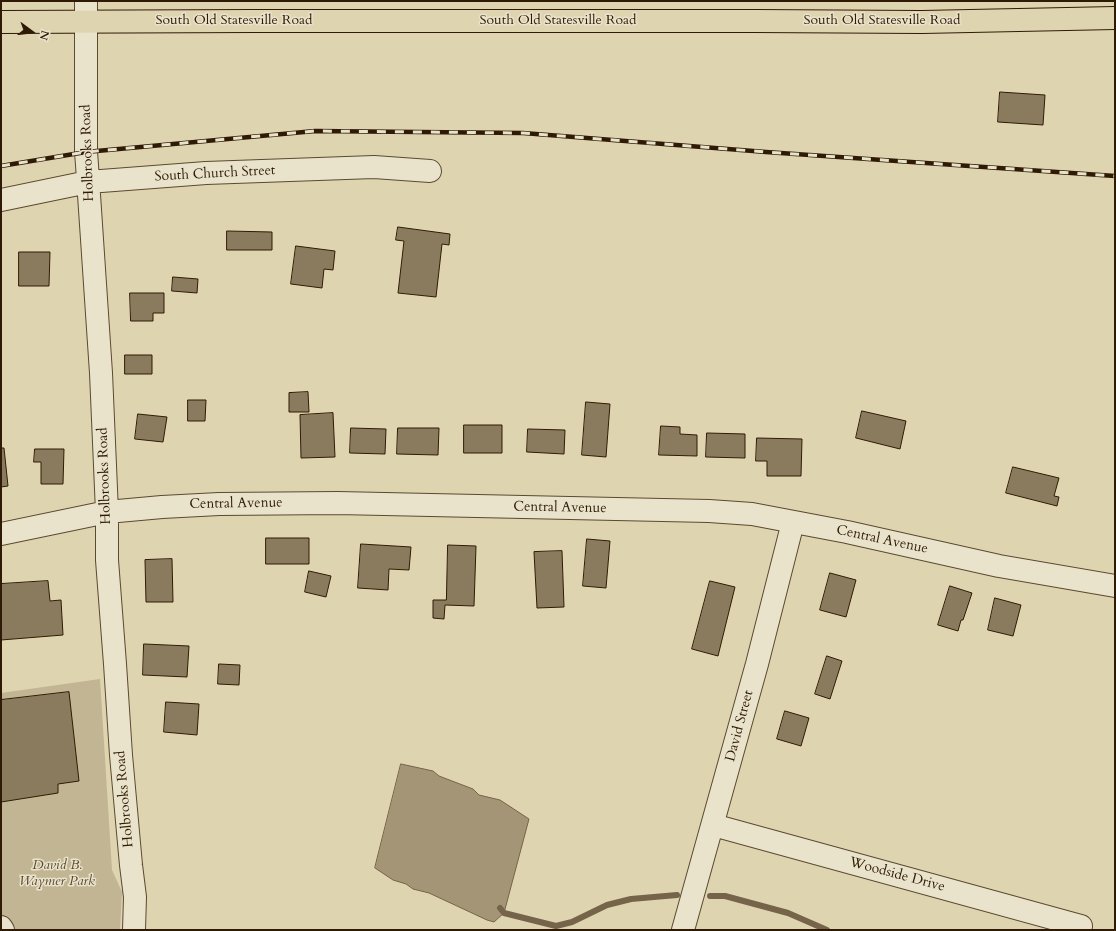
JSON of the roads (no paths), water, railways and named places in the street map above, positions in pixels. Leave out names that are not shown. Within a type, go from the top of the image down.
[{"type":"main road","name":"South Old Statesville Road","points":[[1,22],[86,11],[276,20],[922,22],[1115,18]]},
{"type":"street","name":"Holbrooks Road","points":[[86,11],[86,152],[101,373],[107,512],[107,560],[121,755],[135,897],[134,930]]},
{"type":"street","name":"South Church Street","points":[[1,200],[88,182],[206,173],[374,167],[430,171]]},
{"type":"street","name":"Central Avenue","points":[[1,534],[107,512],[219,504],[338,503],[710,511],[752,514],[847,532],[999,566],[1115,586]]},
{"type":"street","name":"David Street","points":[[683,930],[757,664],[793,522]]},
{"type":"street","name":"Woodside Drive","points":[[713,824],[1081,926]]},
{"type":"waterway","points":[[500,908],[504,913],[556,926],[572,922],[607,905],[631,899],[677,895]]},
{"type":"waterway","points":[[710,896],[725,896],[788,913],[827,930]]},
{"type":"railway","points":[[1,166],[86,152],[315,131],[523,133],[766,152],[1115,176]]},
{"type":"park label","name":"David B. Waymer Park","points":[[57,874]]}]
